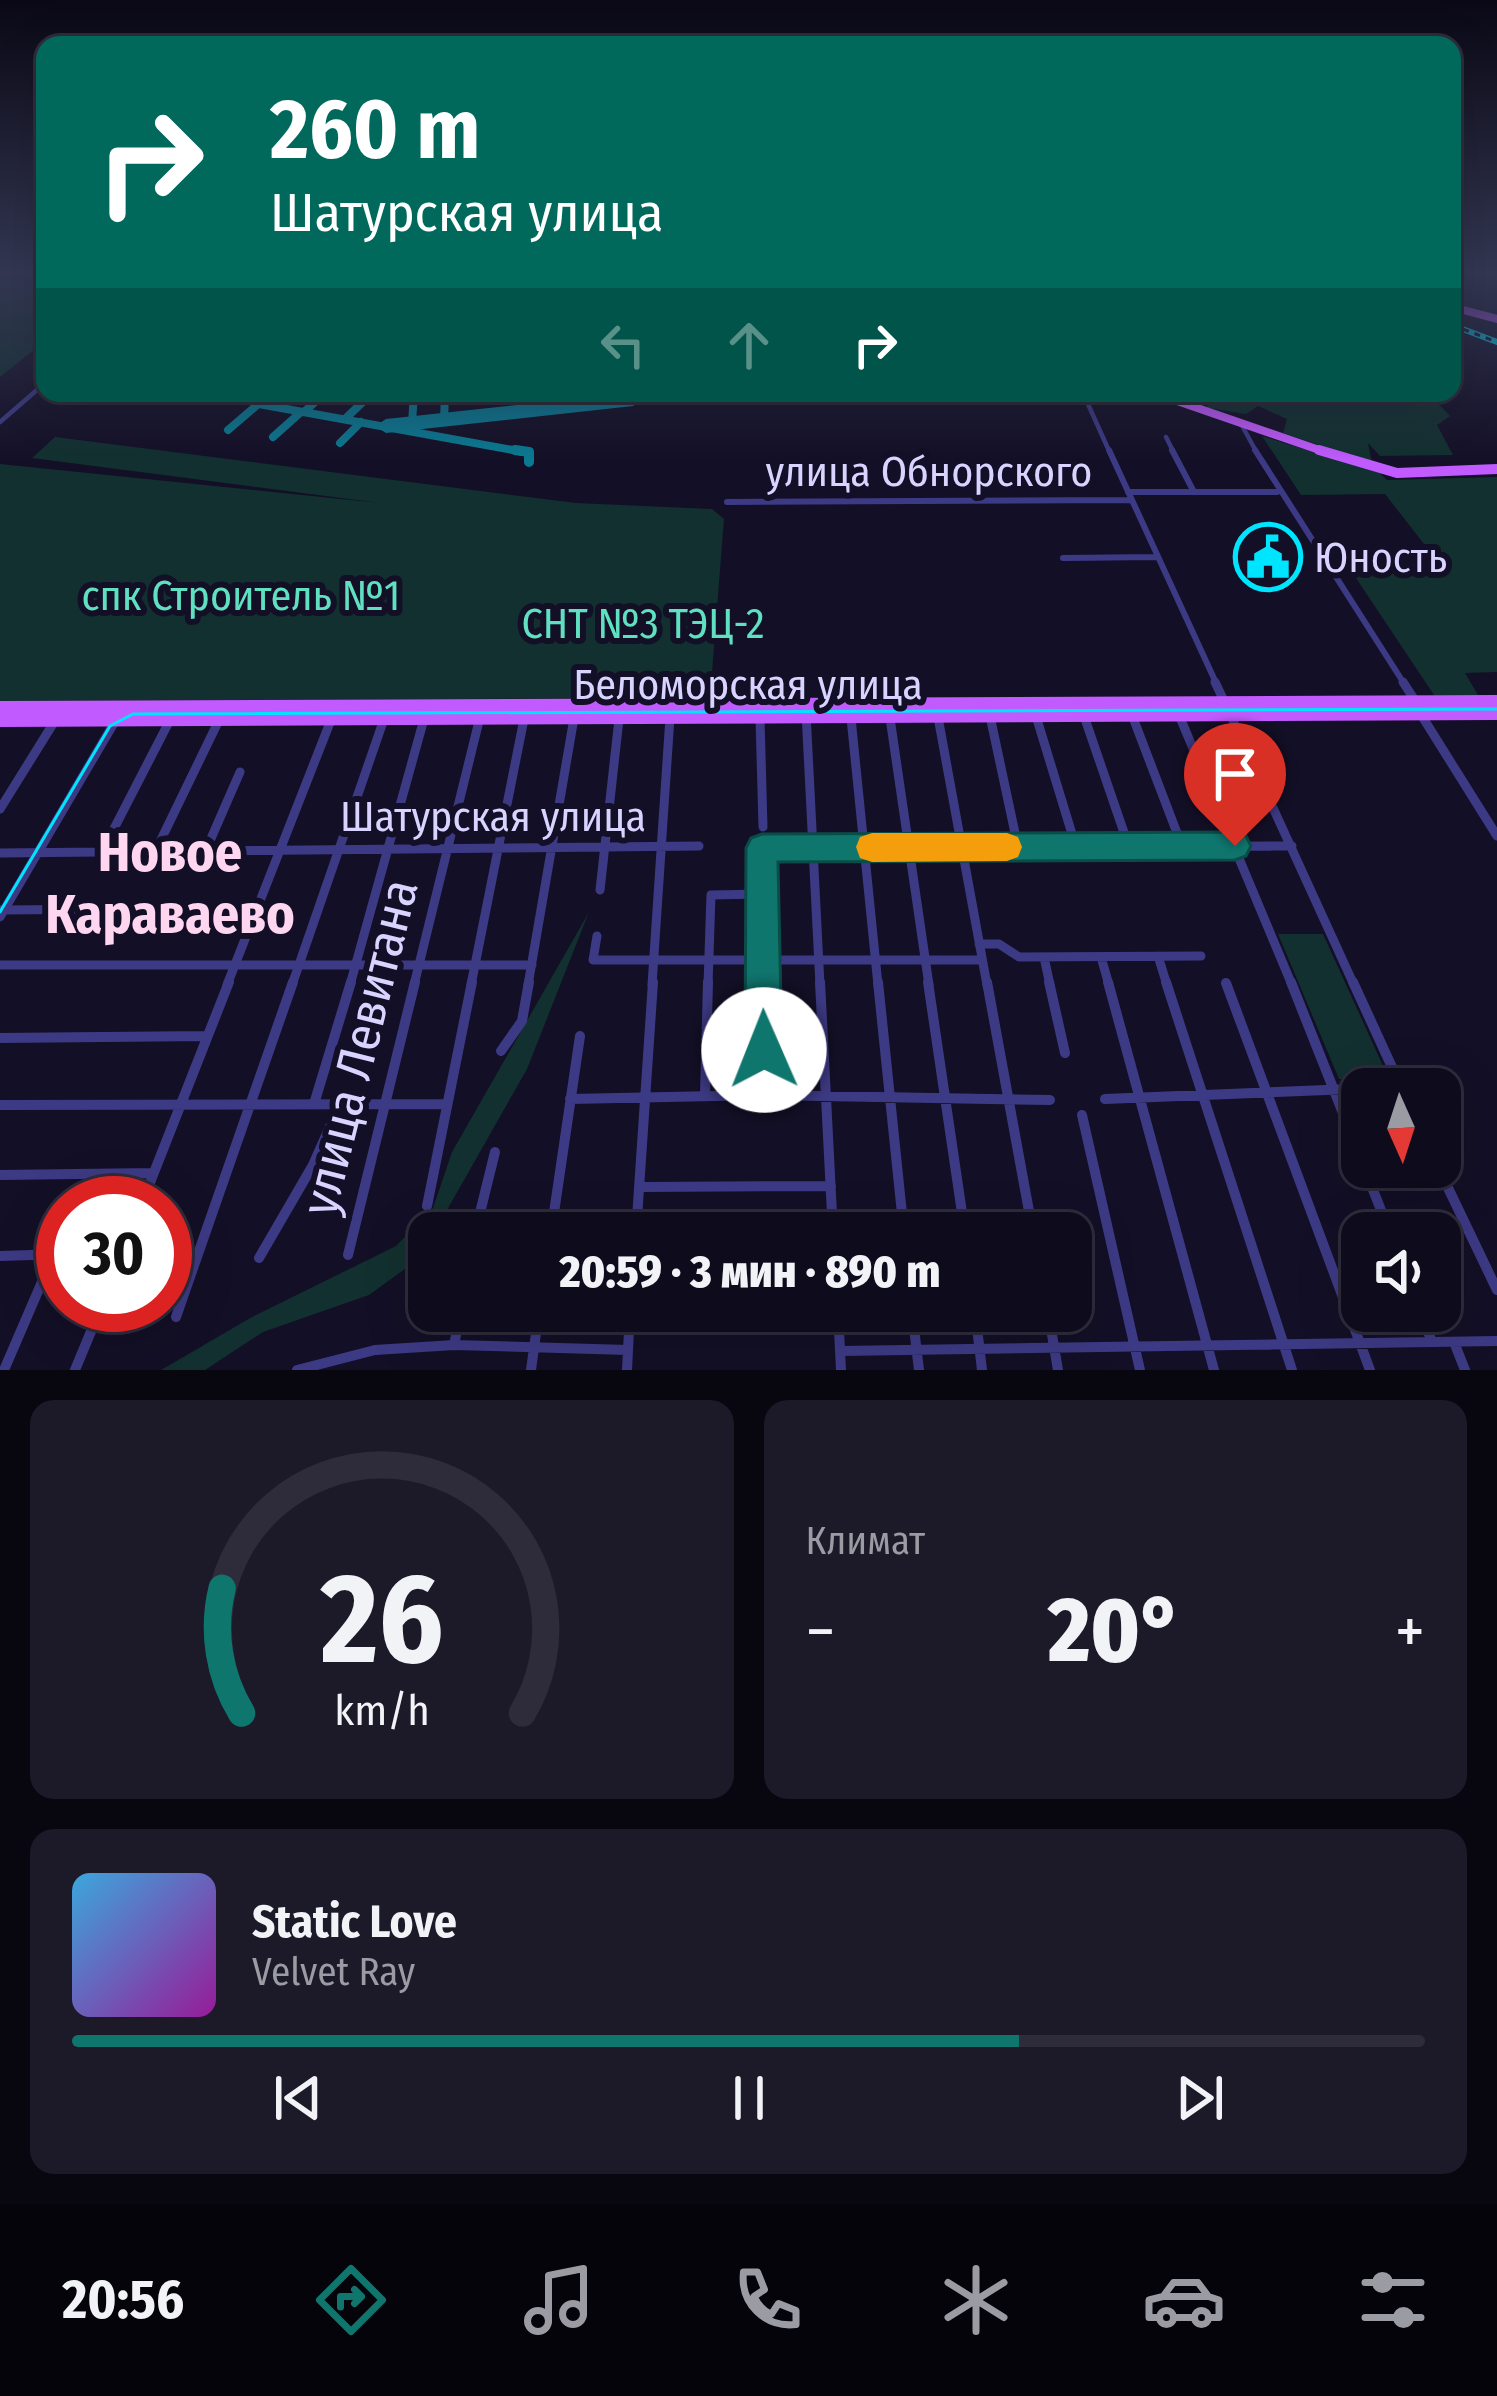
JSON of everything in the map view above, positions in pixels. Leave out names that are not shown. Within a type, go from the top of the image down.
[{"type":"main road","points":[[1181,402],[1376,469],[1497,469]]},
{"type":"main road","name":"Беломорская улица","points":[[2,719],[114,713],[1418,708],[1497,702]]},
{"type":"main road","name":"Беломорская улица","points":[[1418,708],[1497,713]]},
{"type":"main road","name":"Беломорская улица","points":[[2,719],[114,713],[220,718],[334,712],[385,718],[760,716],[806,711],[851,716],[1025,712],[1132,716],[1228,710]]},
{"type":"street","points":[[0,422],[36,391]]},
{"type":"street","points":[[1087,402],[1393,1068]]},
{"type":"street","points":[[1240,422],[1278,492],[1497,836]]},
{"type":"street","points":[[1166,437],[1194,492]]},
{"type":"street","name":"улица Обнорского","points":[[727,502],[1278,492]]},
{"type":"street","points":[[1063,558],[1158,557]]},
{"type":"street","points":[[806,711],[832,1212]]},
{"type":"street","points":[[152,1176],[334,712]]},
{"type":"street","points":[[1025,712],[1076,847]]},
{"type":"street","points":[[1,912],[114,713]]},
{"type":"street","points":[[1179,715],[1341,1106]]},
{"type":"street","points":[[760,716],[763,826]]},
{"type":"street","points":[[851,716],[902,1212]]},
{"type":"street","points":[[890,716],[962,1212]]},
{"type":"street","points":[[938,716],[1030,1212]]},
{"type":"street","points":[[990,716],[1018,847]]},
{"type":"street","points":[[1084,716],[1130,847]]},
{"type":"street","points":[[1132,716],[1182,846]]},
{"type":"street","name":"улица Левитана","points":[[347,1255],[480,717]]},
{"type":"street","points":[[427,1206],[524,717]]},
{"type":"street","points":[[501,1051],[522,1021],[574,717]]},
{"type":"street","points":[[600,890],[619,717]]},
{"type":"street","points":[[638,1212],[670,717]]},
{"type":"street","points":[[0,809],[56,718]]},
{"type":"street","points":[[103,850],[171,718]]},
{"type":"street","points":[[156,850],[220,718]]},
{"type":"street","points":[[192,1270],[385,718]]},
{"type":"street","points":[[314,1104],[391,849],[424,718]]},
{"type":"street","points":[[206,850],[241,772]]},
{"type":"street","name":"Шатурская улица","points":[[0,853],[699,846]]},
{"type":"street","points":[[765,1096],[762,848],[1292,846]]},
{"type":"street","points":[[705,1096],[711,895],[762,894]]},
{"type":"street","points":[[1,912],[257,908]]},
{"type":"street","points":[[597,936],[593,960],[981,960]]},
{"type":"street","points":[[979,944],[999,944],[1019,956],[1201,956]]},
{"type":"street","points":[[1158,956],[1292,1370]]},
{"type":"street","points":[[1044,957],[1065,1053]]},
{"type":"street","points":[[1100,957],[1214,1370]]},
{"type":"street","points":[[0,965],[532,965]]},
{"type":"street","points":[[1226,982],[1370,1370]]},
{"type":"street","points":[[0,1038],[206,1036]]},
{"type":"street","points":[[554,1212],[580,1036]]},
{"type":"street","points":[[1105,1099],[1269,1095],[1341,1088]]},
{"type":"street","points":[[570,1099],[1050,1100]]},
{"type":"street","points":[[259,1258],[313,1165],[340,1104]]},
{"type":"street","points":[[0,1106],[447,1104]]},
{"type":"street","points":[[1082,1115],[1140,1370]]},
{"type":"street","points":[[480,1212],[495,1152]]},
{"type":"street","points":[[0,1175],[153,1173]]},
{"type":"street","points":[[640,1187],[831,1186]]},
{"type":"street","points":[[1448,1188],[1497,1290]]},
{"type":"street","points":[[0,1256],[36,1255]]},
{"type":"street","points":[[4,1370],[36,1301]]},
{"type":"street","points":[[75,1370],[91,1332]]},
{"type":"street","points":[[454,1345],[457,1332]]},
{"type":"street","points":[[531,1370],[536,1332]]},
{"type":"street","points":[[627,1370],[629,1332]]},
{"type":"street","points":[[839,1332],[841,1370]]},
{"type":"street","points":[[915,1332],[919,1370]]},
{"type":"street","points":[[978,1332],[982,1370]]},
{"type":"street","points":[[1052,1332],[1058,1370]]},
{"type":"street","points":[[1428,1332],[1432,1342]]},
{"type":"street","points":[[840,1351],[1497,1340]]},
{"type":"street","points":[[1454,1342],[1465,1370]]},
{"type":"street","points":[[297,1370],[375,1351],[454,1345],[628,1350]]},
{"type":"green space","points":[[0,335],[36,335],[36,348],[0,377]]},
{"type":"green space","points":[[1206,402],[1437,402],[1450,416],[1437,425],[1453,455],[1380,456],[1368,443],[1372,463],[1283,433],[1287,419],[1258,406],[1246,414],[1208,408]]},
{"type":"green space","points":[[1262,436],[1380,473],[1387,480],[1497,477],[1497,672],[1465,673],[1478,695],[1434,695],[1350,569],[1442,567],[1385,494],[1301,495]]},
{"type":"green space","points":[[55,437],[576,503],[712,509],[724,519],[710,698],[0,701],[0,464],[380,503],[32,458]]},
{"type":"green space","points":[[589,912],[527,1069],[446,1212],[429,1212],[452,1152]]},
{"type":"green space","points":[[1278,934],[1323,934],[1384,1068],[1341,1068],[1339,1079]]},
{"type":"green space","points":[[408,1234],[408,1267],[369,1295],[263,1332],[205,1370],[161,1370],[252,1317],[396,1246]]},
{"type":"taxiway","points":[[228,430],[261,402]]},
{"type":"taxiway","points":[[304,412],[315,402]]},
{"type":"taxiway","points":[[345,419],[363,402]]},
{"type":"taxiway","points":[[412,423],[413,402]]},
{"type":"taxiway","points":[[444,420],[445,402]]},
{"type":"taxiway","points":[[259,404],[361,422]]},
{"type":"taxiway","points":[[273,437],[301,412]]},
{"type":"taxiway","points":[[340,443],[361,422]]},
{"type":"taxiway","points":[[361,422],[529,453]]},
{"type":"taxiway","points":[[515,450],[529,453]]},
{"type":"taxiway","points":[[529,453],[529,462]]},
{"type":"runway","points":[[386,426],[606,402]]},
{"type":"tram line","points":[[0,912],[110,726],[133,714],[1497,709]]},
{"type":"railway","points":[[1478,335],[1497,342]]},
{"type":"slow traffic","points":[[872,847],[1007,847]]},
{"type":"place","name":"Юность","points":[[1268,557]]},
{"type":"district","name":"Новое Караваево","points":[[170,883]]},
{"type":"route","points":[[764,1050],[762,848],[1235,846]]},
{"type":"park label","name":"спк Строитель №1","points":[[241,595]]},
{"type":"park label","name":"СНТ №3 ТЭЦ-2","points":[[643,623]]}]
